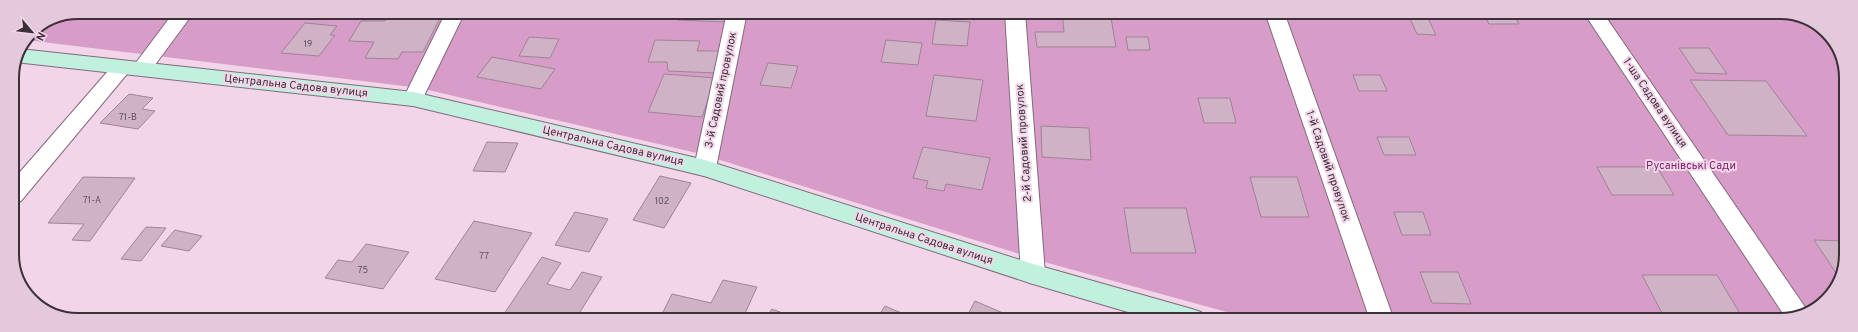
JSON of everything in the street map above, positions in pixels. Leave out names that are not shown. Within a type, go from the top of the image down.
[{"type":"main road","name":"Центральна Садова вулиця","points":[[23,56],[413,99],[705,168],[1033,274],[1168,313]]},
{"type":"street","points":[[19,189],[178,19]]},
{"type":"street","points":[[413,99],[453,19]]},
{"type":"street","name":"3-й Садовий провулок","points":[[705,168],[736,19]]},
{"type":"street","name":"2-й Садовий провулок","points":[[1015,19],[1033,274]]},
{"type":"street","name":"1-й Садовий провулок","points":[[1276,19],[1380,313]]},
{"type":"street","name":"1-ша Садова вулиця","points":[[1598,19],[1795,311]]},
{"type":"green space","name":"Русанівські Сади","points":[[78,19],[1780,19],[1803,23],[1819,34],[1831,48],[1838,66],[1839,254],[1837,269],[1827,290],[1810,305],[1792,312],[1230,313],[1048,263],[701,154],[420,88],[32,41],[36,36],[55,23]]},
{"type":"building","points":[[386,19],[440,19],[423,52],[402,52],[398,59],[365,58],[374,42],[349,41],[361,21],[385,21]]},
{"type":"building","points":[[678,19],[728,19],[727,22]]},
{"type":"building","points":[[1063,19],[1111,19],[1116,47],[1037,47],[1035,32],[1064,32]]},
{"type":"building","points":[[1410,19],[1428,19],[1436,35],[1417,34]]},
{"type":"building","points":[[1486,19],[1516,19],[1519,24],[1489,24]]},
{"type":"building","points":[[936,20],[970,22],[967,46],[932,44]]},
{"type":"building","points":[[305,23],[337,26],[330,35],[335,35],[319,56],[281,53]]},
{"type":"building","points":[[529,37],[559,39],[550,58],[519,56]]},
{"type":"building","points":[[1126,37],[1148,37],[1150,50],[1128,50]]},
{"type":"building","points":[[655,40],[700,41],[697,51],[722,51],[716,73],[668,71],[667,62],[648,62]]},
{"type":"building","points":[[886,40],[922,43],[918,65],[881,62]]},
{"type":"building","points":[[1679,48],[1709,48],[1727,74],[1696,73]]},
{"type":"building","points":[[492,57],[555,69],[541,89],[477,77]]},
{"type":"building","points":[[768,63],[798,66],[791,88],[760,85]]},
{"type":"building","points":[[664,74],[716,78],[702,117],[648,112]]},
{"type":"building","points":[[934,75],[983,80],[976,121],[926,116]]},
{"type":"building","points":[[1353,75],[1380,75],[1387,91],[1359,91]]},
{"type":"building","points":[[1690,80],[1766,81],[1807,136],[1728,135]]},
{"type":"building","points":[[129,94],[153,98],[142,109],[155,111],[138,129],[100,123]]},
{"type":"building","points":[[1198,98],[1230,98],[1236,123],[1204,123]]},
{"type":"building","points":[[1041,126],[1089,128],[1091,160],[1042,157]]},
{"type":"building","points":[[1377,137],[1409,137],[1416,155],[1384,155]]},
{"type":"building","points":[[487,142],[518,143],[505,172],[473,171]]},
{"type":"building","points":[[923,147],[990,158],[982,190],[946,184],[944,191],[926,188],[928,181],[913,178]]},
{"type":"building","points":[[1597,167],[1657,167],[1674,195],[1612,195]]},
{"type":"building","points":[[660,176],[691,183],[664,228],[633,220]]},
{"type":"building","points":[[83,177],[135,178],[90,241],[72,240],[84,224],[48,223]]},
{"type":"building","points":[[1250,177],[1297,177],[1309,217],[1261,217]]},
{"type":"building","points":[[1124,208],[1186,208],[1196,253],[1131,253]]},
{"type":"building","points":[[575,212],[608,219],[589,252],[555,245]]},
{"type":"building","points":[[1394,212],[1423,212],[1431,235],[1402,235]]},
{"type":"building","points":[[474,221],[532,233],[495,292],[435,279]]},
{"type":"building","points":[[146,227],[166,228],[141,261],[121,259]]},
{"type":"building","points":[[175,230],[202,236],[189,251],[161,246]]},
{"type":"building","points":[[1814,240],[1839,241],[1839,254],[1836,273]]},
{"type":"building","points":[[366,244],[409,252],[383,289],[325,278],[338,260],[352,262]]},
{"type":"building","points":[[542,257],[561,263],[547,284],[570,290],[582,272],[602,277],[579,313],[505,313]]},
{"type":"building","points":[[1420,272],[1458,272],[1471,304],[1432,303]]},
{"type":"building","points":[[1642,275],[1717,275],[1740,313],[1662,313]]},
{"type":"building","points":[[723,280],[757,287],[745,313],[662,313],[672,294],[711,303]]},
{"type":"building","points":[[975,301],[1003,313],[969,313]]},
{"type":"building","points":[[885,306],[902,313],[880,313]]},
{"type":"building","points":[[772,309],[783,313],[769,313]]}]
